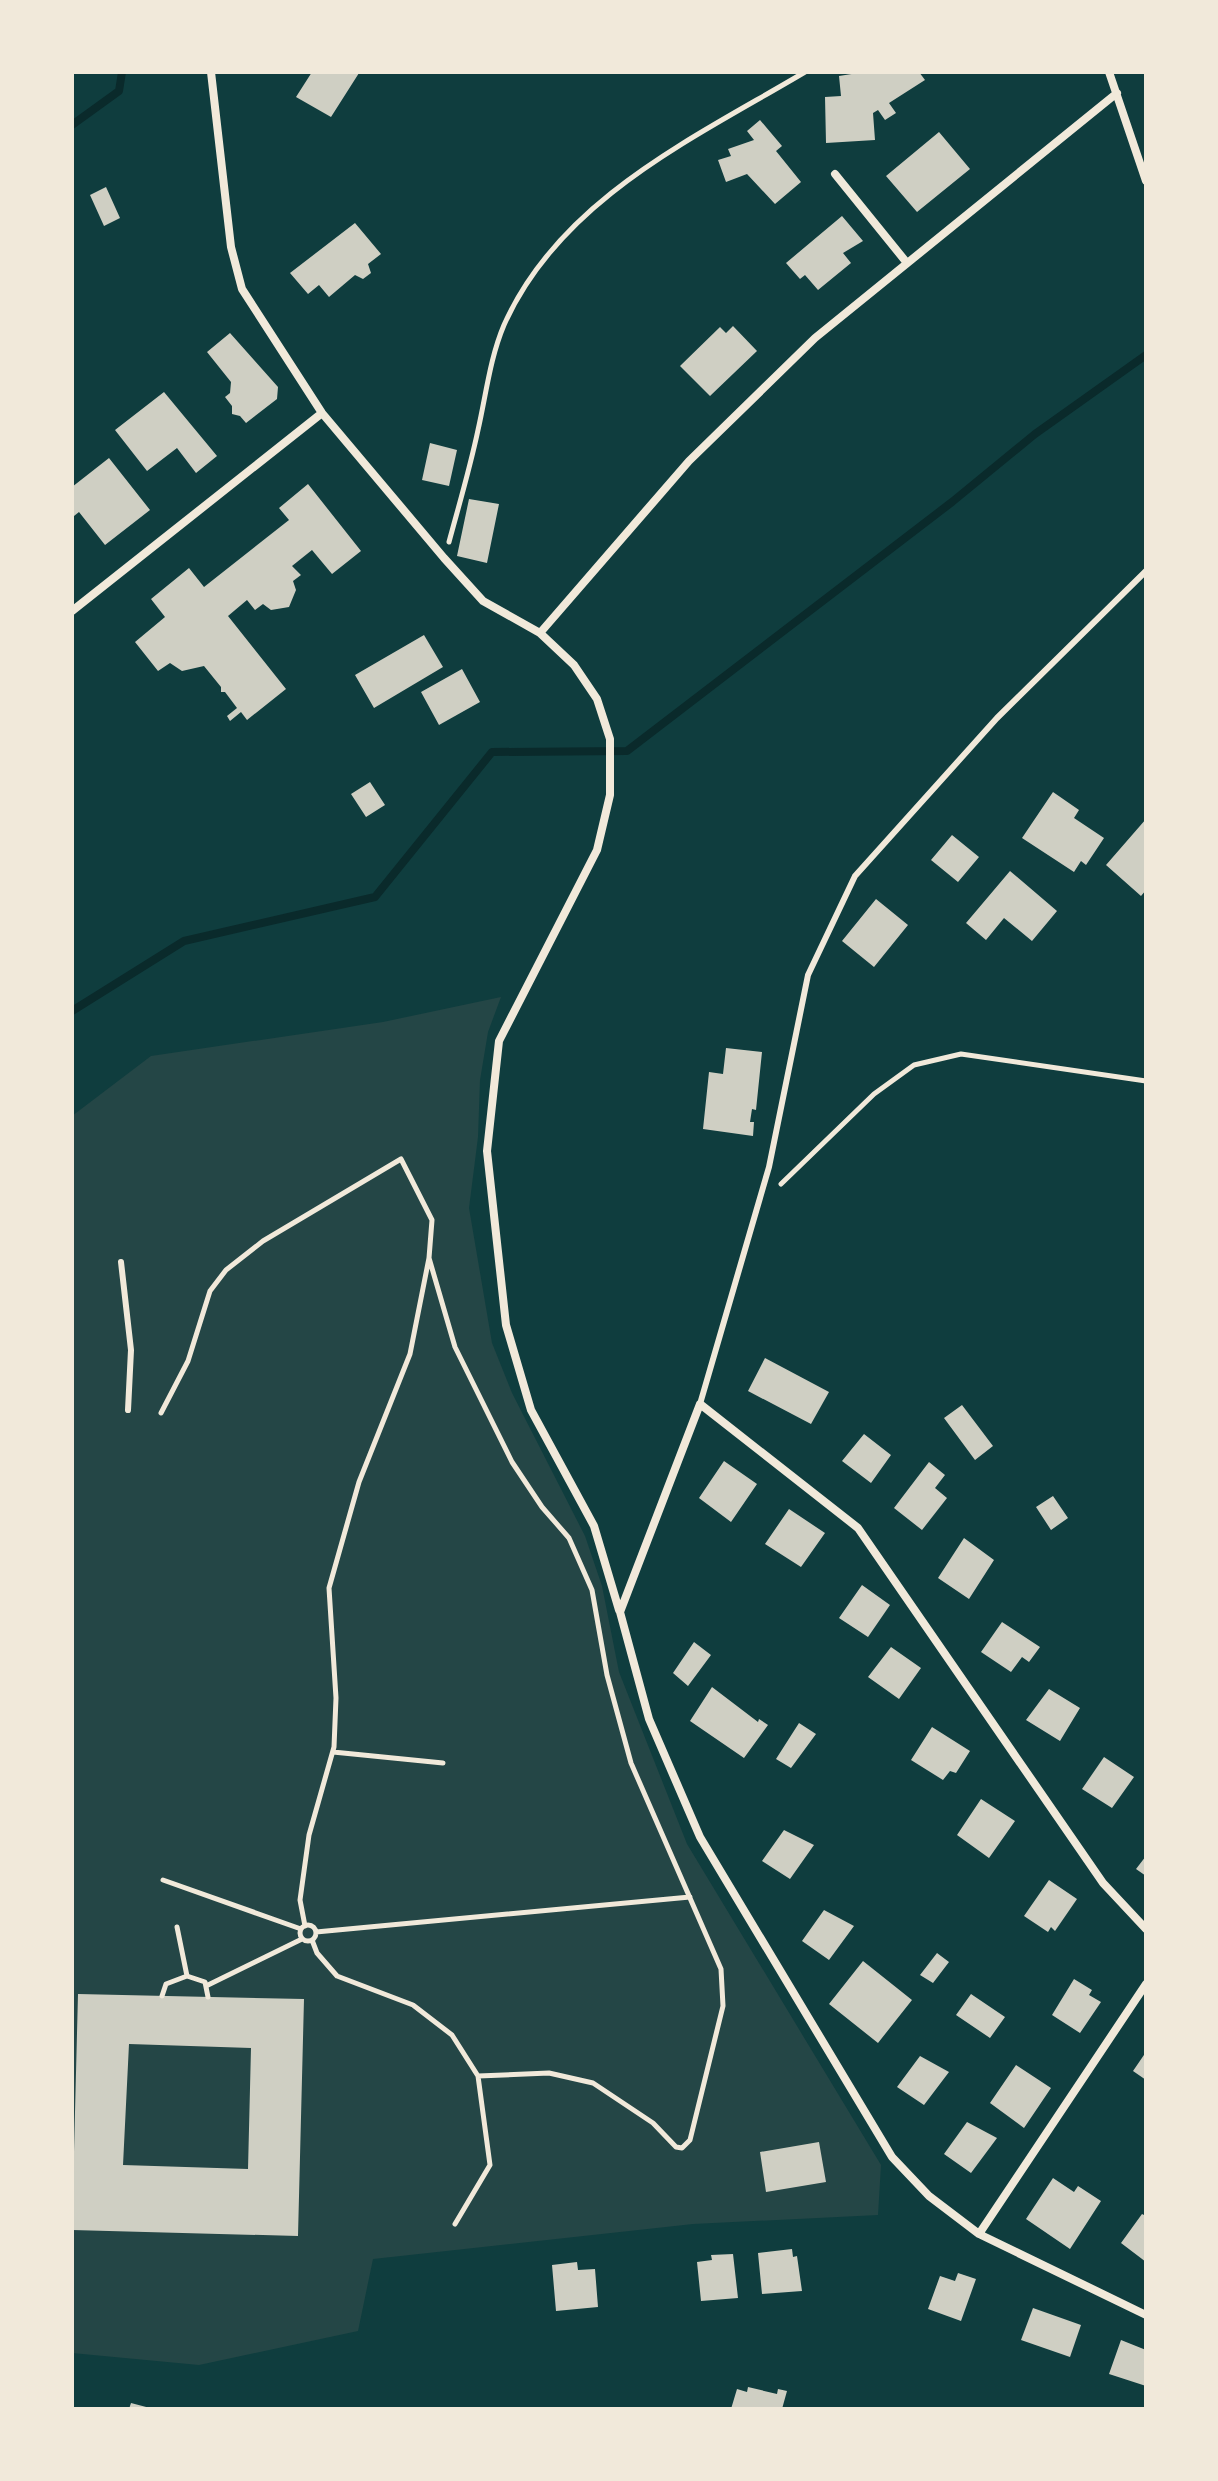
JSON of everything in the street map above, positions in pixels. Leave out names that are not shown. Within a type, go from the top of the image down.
[{"type":"street","points":[[211,72],[231,247],[242,289],[322,413],[444,558],[483,601],[540,633],[582,676],[597,699],[610,739],[610,795],[597,850],[499,1041],[487,1151],[506,1325],[531,1410],[594,1526],[649,1719],[700,1837],[892,2157],[929,2196],[979,2234],[1146,2315]]},
{"type":"street","points":[[1109,72],[1146,181]]},
{"type":"street","points":[[540,633],[689,461],[815,338],[1117,93]]},
{"type":"street","points":[[835,174],[907,263]]},
{"type":"street","points":[[72,611],[322,413]]},
{"type":"street","points":[[620,1612],[700,1404],[858,1528],[1103,1883],[1146,1929]]},
{"type":"street","points":[[979,2234],[1146,1984]]},
{"type":"lane","points":[[700,1404],[769,1167],[808,975],[855,876],[997,718],[1146,571]]},
{"type":"lane","points":[[121,1262],[131,1350],[128,1410]]},
{"type":"path","points":[[444,558],[505,323],[563,234],[611,191],[805,72]]},
{"type":"path","points":[[758,1208],[874,1094],[914,1065],[961,1054],[1146,1081]]},
{"type":"path","points":[[161,1413],[188,1361],[210,1291],[226,1270],[263,1241],[401,1159],[432,1220],[429,1258],[410,1354],[359,1482],[329,1588],[336,1698],[333,1752],[309,1835],[300,1900],[302,1939]]},
{"type":"path","points":[[429,1258],[461,1359],[512,1462],[542,1507],[569,1538],[592,1590],[607,1675],[631,1763],[721,1969],[723,2006],[686,2145],[676,2147],[653,2123],[593,2083],[549,2073],[478,2076]]},
{"type":"path","points":[[333,1752],[443,1763]]},
{"type":"path","points":[[163,1880],[303,1928],[313,1927],[316,1932]]},
{"type":"path","points":[[316,1932],[690,1897]]},
{"type":"path","points":[[177,1927],[187,1976]]},
{"type":"path","points":[[316,1932],[312,1940],[317,1953],[337,1976],[413,2005],[452,2035],[478,2076],[490,2165],[455,2224]]},
{"type":"path","points":[[206,1986],[302,1939],[312,1940]]},
{"type":"path","points":[[162,1996],[166,1984],[187,1976],[197,1976],[206,1986],[208,1997]]},
{"type":"shaded area","points":[[501,997],[488,1032],[480,1080],[478,1137],[469,1208],[492,1343],[512,1393],[585,1536],[602,1586],[619,1672],[687,1844],[881,2165],[878,2215],[693,2224],[373,2259],[358,2331],[199,2365],[72,2353],[72,1116],[151,1056],[383,1022]]},
{"type":"building","points":[[312,72],[359,73],[331,117],[296,97]]},
{"type":"building","points":[[864,72],[919,72],[925,80],[889,103],[896,113],[885,120],[878,110],[873,113],[875,140],[826,143],[825,97],[841,96],[839,76]]},
{"type":"building","points":[[760,120],[782,146],[776,151],[801,182],[775,204],[747,174],[726,182],[718,160],[731,156],[728,149],[754,140],[747,131]]},
{"type":"building","points":[[939,132],[970,169],[917,212],[886,176]]},
{"type":"building","points":[[106,187],[120,218],[104,226],[90,195]]},
{"type":"building","points":[[842,216],[863,241],[843,253],[851,263],[818,290],[805,275],[800,279],[786,263]]},
{"type":"building","points":[[355,223],[381,254],[368,264],[371,273],[363,279],[355,275],[329,297],[319,285],[308,294],[290,273]]},
{"type":"building","points":[[733,326],[757,351],[710,396],[680,366],[720,327],[726,333]]},
{"type":"building","points":[[230,333],[278,387],[277,399],[246,423],[240,416],[232,414],[232,406],[225,397],[230,393],[231,382],[207,352]]},
{"type":"building","points":[[164,392],[217,456],[196,473],[177,448],[147,471],[115,430]]},
{"type":"building","points":[[430,443],[457,450],[449,486],[422,480]]},
{"type":"building","points":[[109,458],[150,510],[105,545],[79,512],[74,516],[72,513],[72,487]]},
{"type":"building","points":[[308,484],[361,551],[332,574],[312,550],[292,566],[301,575],[293,581],[296,590],[289,607],[271,610],[263,604],[255,610],[247,600],[228,616],[286,689],[247,720],[241,712],[230,721],[227,716],[237,708],[225,692],[221,692],[221,687],[204,666],[182,671],[170,663],[158,671],[135,642],[165,617],[151,599],[189,568],[204,587],[289,520],[279,508]]},
{"type":"building","points":[[469,499],[499,504],[487,563],[457,556]]},
{"type":"building","points":[[424,635],[443,667],[374,708],[355,675]]},
{"type":"building","points":[[462,669],[480,702],[439,725],[421,692]]},
{"type":"building","points":[[370,782],[385,805],[366,817],[351,794]]},
{"type":"building","points":[[1053,792],[1079,810],[1074,818],[1104,838],[1086,865],[1081,861],[1074,872],[1022,838]]},
{"type":"building","points":[[1146,819],[1146,890],[1141,896],[1106,865]]},
{"type":"building","points":[[952,835],[979,857],[958,882],[931,860]]},
{"type":"building","points":[[1010,871],[1057,911],[1032,941],[1004,918],[986,940],[966,923]]},
{"type":"building","points":[[876,899],[908,925],[874,967],[842,941]]},
{"type":"building","points":[[726,1048],[762,1052],[756,1110],[752,1109],[750,1122],[754,1122],[753,1136],[703,1129],[709,1072],[723,1074]]},
{"type":"building","points":[[765,1358],[829,1392],[811,1424],[748,1391]]},
{"type":"building","points":[[962,1405],[993,1446],[975,1460],[944,1418]]},
{"type":"building","points":[[864,1434],[891,1455],[871,1483],[842,1461]]},
{"type":"building","points":[[724,1461],[757,1484],[731,1522],[699,1498]]},
{"type":"building","points":[[929,1462],[945,1475],[935,1488],[947,1498],[922,1530],[894,1508]]},
{"type":"building","points":[[1053,1496],[1068,1518],[1051,1530],[1036,1507]]},
{"type":"building","points":[[789,1509],[825,1533],[801,1567],[765,1544]]},
{"type":"building","points":[[964,1538],[994,1560],[969,1599],[938,1578]]},
{"type":"building","points":[[862,1585],[890,1605],[868,1637],[839,1618]]},
{"type":"building","points":[[1002,1622],[1040,1647],[1029,1662],[1022,1657],[1011,1672],[981,1652]]},
{"type":"building","points":[[694,1642],[711,1655],[688,1686],[673,1673]]},
{"type":"building","points":[[891,1647],[921,1668],[899,1699],[868,1677]]},
{"type":"building","points":[[712,1687],[758,1722],[759,1719],[768,1725],[744,1758],[690,1721]]},
{"type":"building","points":[[1049,1689],[1080,1708],[1060,1741],[1026,1720]]},
{"type":"building","points":[[799,1723],[816,1734],[791,1768],[776,1759]]},
{"type":"building","points":[[932,1727],[970,1751],[956,1773],[950,1771],[943,1780],[911,1760]]},
{"type":"building","points":[[1104,1757],[1134,1777],[1112,1808],[1082,1789]]},
{"type":"building","points":[[981,1799],[1015,1821],[989,1858],[957,1835]]},
{"type":"building","points":[[784,1830],[814,1845],[790,1879],[762,1861]]},
{"type":"building","points":[[1146,1856],[1146,1876],[1136,1869]]},
{"type":"building","points":[[1049,1880],[1077,1899],[1055,1931],[1051,1927],[1048,1932],[1024,1916]]},
{"type":"building","points":[[824,1910],[854,1926],[829,1960],[802,1941]]},
{"type":"building","points":[[937,1953],[949,1962],[933,1983],[920,1975]]},
{"type":"building","points":[[863,1961],[912,2000],[878,2043],[829,2004]]},
{"type":"building","points":[[1074,1979],[1092,1990],[1089,1995],[1101,2002],[1080,2033],[1052,2015]]},
{"type":"building","points":[[78,1994],[304,1999],[298,2236],[72,2230]],"holes":[[[129,2044],[251,2048],[248,2169],[123,2165]]]},
{"type":"building","points":[[971,1994],[1005,2017],[990,2038],[956,2015]]},
{"type":"building","points":[[1146,2052],[1146,2080],[1133,2071]]},
{"type":"building","points":[[920,2056],[949,2072],[924,2105],[897,2087]]},
{"type":"building","points":[[1016,2065],[1051,2088],[1024,2128],[990,2103]]},
{"type":"building","points":[[967,2122],[997,2138],[971,2173],[944,2154]]},
{"type":"building","points":[[819,2142],[826,2182],[766,2192],[760,2152]]},
{"type":"building","points":[[1053,2178],[1074,2192],[1078,2186],[1101,2201],[1070,2249],[1026,2219]]},
{"type":"building","points":[[1142,2214],[1146,2216],[1146,2262],[1121,2243]]},
{"type":"building","points":[[792,2249],[793,2257],[797,2256],[802,2291],[762,2294],[758,2253]]},
{"type":"building","points":[[733,2254],[738,2298],[701,2301],[697,2262],[712,2260],[711,2255]]},
{"type":"building","points":[[577,2262],[578,2270],[595,2269],[598,2307],[556,2311],[552,2265]]},
{"type":"building","points":[[958,2273],[976,2279],[961,2321],[928,2309],[940,2276],[955,2281]]},
{"type":"building","points":[[1033,2308],[1081,2325],[1070,2357],[1021,2340]]},
{"type":"building","points":[[1121,2340],[1146,2350],[1146,2386],[1109,2374]]},
{"type":"building","points":[[748,2387],[777,2394],[778,2389],[787,2391],[782,2409],[731,2409],[737,2389],[747,2392]]},
{"type":"building","points":[[131,2403],[150,2408],[150,2409],[129,2409]]},
{"type":"waterway","points":[[72,125],[119,91],[122,72]]},
{"type":"waterway","points":[[72,1011],[184,941],[375,897],[492,752],[627,751],[952,502],[1035,434],[1146,355]]}]
